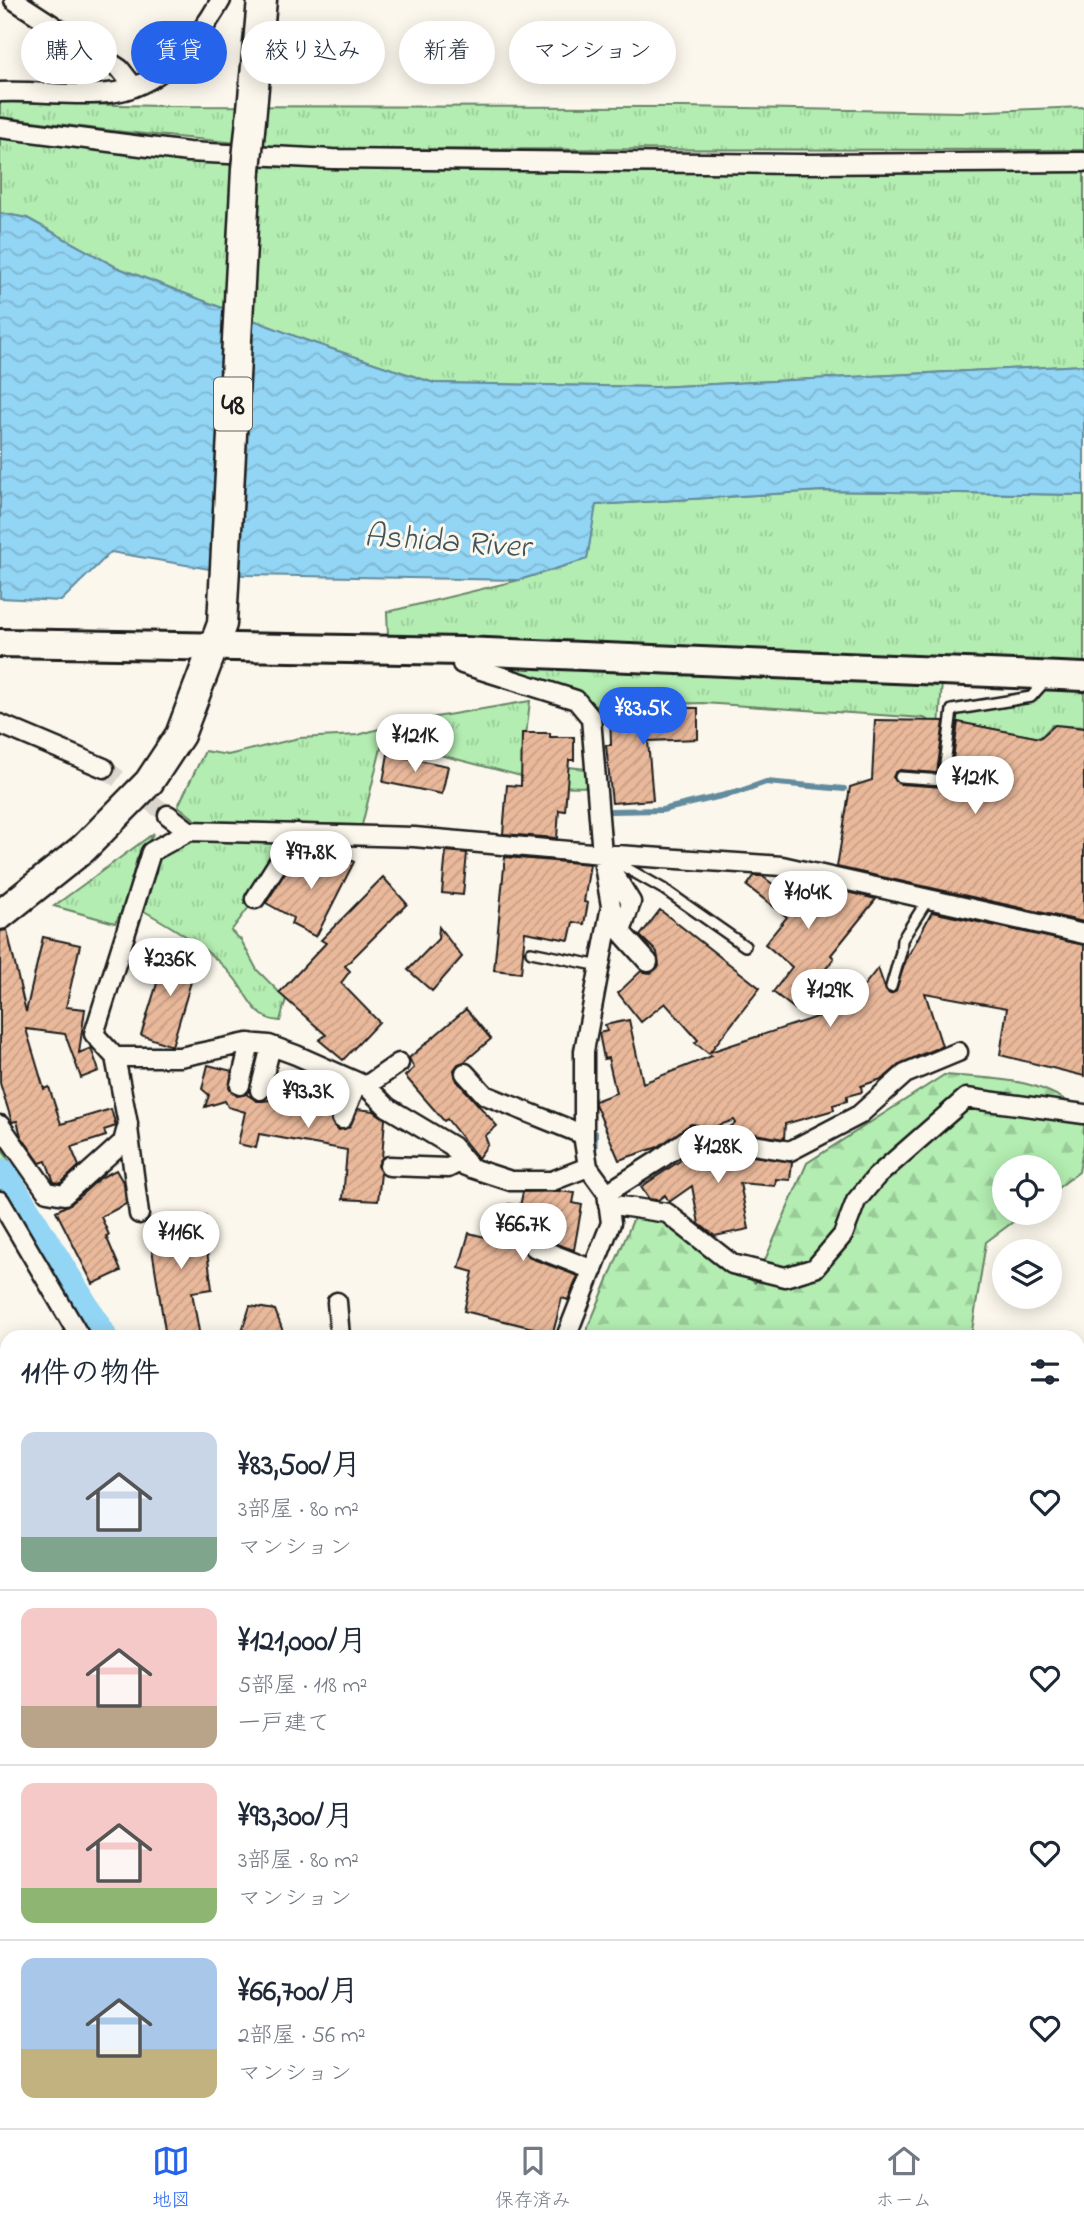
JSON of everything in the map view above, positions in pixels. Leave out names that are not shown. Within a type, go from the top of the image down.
[{"type":"main road","name":"48","points":[[0,915],[84,848],[149,782],[180,735],[217,636],[246,177],[262,0]]},
{"type":"street","points":[[15,0],[120,69],[134,87]]},
{"type":"street","points":[[0,92],[110,93],[134,87],[163,71],[185,51],[205,28],[220,0]]},
{"type":"street","points":[[0,128],[188,152],[359,160],[802,164],[1084,162]]},
{"type":"street","points":[[0,643],[217,636],[463,651],[1084,677]]},
{"type":"street","points":[[463,651],[461,664],[576,701],[591,718],[602,854],[611,906],[584,1051],[584,1135],[588,1167],[608,1198],[611,1223],[569,1330]]},
{"type":"street","points":[[0,724],[104,768]]},
{"type":"street","points":[[168,815],[189,831]]},
{"type":"street","points":[[139,1214],[128,1124],[115,1057],[94,1034],[151,852],[189,831],[414,837],[602,854],[782,866],[1084,934]]},
{"type":"street","points":[[255,899],[297,833]]},
{"type":"street","points":[[602,854],[631,902],[621,932],[648,962]]},
{"type":"street","points":[[115,1057],[180,1057],[250,1043],[271,1046],[361,1084],[387,1107],[452,1146],[471,1168]]},
{"type":"street","points":[[240,1085],[250,1043]]},
{"type":"street","points":[[260,1090],[271,1046]]},
{"type":"street","points":[[608,1198],[693,1135],[790,1151],[859,1115],[905,1074],[958,1052]]},
{"type":"street","points":[[342,1119],[361,1084],[399,1063]]},
{"type":"street","points":[[465,1073],[485,1095],[507,1112],[584,1135]]},
{"type":"street","points":[[608,1198],[667,1213],[732,1265],[785,1277],[815,1268],[843,1234],[856,1201],[876,1177],[965,1098],[1084,1115]]},
{"type":"street","points":[[0,1125],[47,1192],[65,1195],[122,1142],[128,1124]]},
{"type":"street","points":[[389,1166],[448,1168],[458,1163],[511,1181],[552,1181],[588,1167]]},
{"type":"street","points":[[0,1201],[75,1330]]},
{"type":"street","points":[[534,1247],[593,1270]]},
{"type":"street","points":[[337,1302],[339,1330]]},
{"type":"lane","points":[[900,777],[943,780],[952,710],[1031,697],[1051,675]]},
{"type":"lane","points":[[602,854],[665,890],[745,946]]},
{"type":"lane","points":[[891,987],[902,940],[928,899]]},
{"type":"lane","points":[[531,952],[600,967]]},
{"type":"green space","points":[[0,102],[160,106],[683,107],[962,112],[1084,107],[1084,150],[299,149],[0,117]]},
{"type":"green space","points":[[0,136],[254,165],[577,171],[1084,172],[1084,365],[656,387],[434,383],[305,340],[116,267],[27,218],[0,213]]},
{"type":"green space","points":[[821,491],[1084,495],[1084,666],[388,635],[387,612],[519,580],[587,559],[595,505]]},
{"type":"green space","points":[[488,661],[942,682],[939,727],[924,718],[703,703],[596,706],[517,682]]},
{"type":"green space","points":[[1051,675],[1084,678],[1084,727],[1052,725],[1040,738],[951,721],[952,710],[1024,698]]},
{"type":"green space","points":[[530,701],[523,762],[595,770],[597,787],[524,786],[521,776],[383,740],[362,825],[197,821],[178,806],[205,751],[228,755],[299,738],[358,735],[400,723]]},
{"type":"green space","points":[[154,833],[137,858],[125,906],[115,923],[54,906]]},
{"type":"green space","points":[[291,835],[255,899],[231,931],[241,940],[257,970],[286,999],[280,1021],[271,1020],[258,1012],[235,979],[205,950],[144,911],[159,859],[193,837]]},
{"type":"green space","points":[[944,1075],[1000,1079],[1034,1086],[1051,1092],[1084,1113],[1084,1144],[1079,1172],[1062,1185],[1062,1155],[992,1155],[992,1225],[1009,1225],[986,1242],[972,1330],[587,1330],[638,1208],[667,1213],[755,1283],[807,1163]]},
{"type":"green space","points":[[0,1145],[97,1312],[111,1330],[74,1330],[0,1202]]},
{"type":"water","name":"Ashida River","points":[[0,213],[27,218],[116,267],[305,340],[434,383],[656,387],[1084,365],[1084,495],[821,491],[596,505],[587,559],[519,580],[244,575],[111,552],[61,601],[0,598]]},
{"type":"building","points":[[698,708],[698,739],[648,741],[653,800],[612,803],[606,745],[611,745],[610,712]]},
{"type":"building","points":[[875,720],[944,721],[937,773],[900,770],[893,777],[900,784],[943,787],[950,781],[958,722],[1040,738],[1055,725],[1084,728],[1084,922],[837,867],[850,787],[872,780]]},
{"type":"building","points":[[522,733],[550,733],[550,737],[574,737],[574,760],[569,760],[565,811],[559,810],[557,838],[503,834],[507,785],[521,786]]},
{"type":"building","points":[[388,754],[448,766],[442,794],[383,782]]},
{"type":"building","points":[[328,849],[354,862],[316,937],[291,924],[293,918],[266,903],[293,860],[316,873]]},
{"type":"building","points":[[446,851],[467,853],[463,895],[442,893]]},
{"type":"building","points":[[505,857],[590,864],[584,902],[588,903],[584,924],[573,922],[569,940],[525,932],[521,973],[494,970]]},
{"type":"building","points":[[754,876],[762,876],[778,888],[785,878],[789,879],[810,895],[817,886],[833,895],[834,889],[876,899],[831,955],[834,958],[795,1009],[773,992],[792,967],[765,944],[787,917],[747,886]]},
{"type":"building","points":[[383,877],[407,904],[345,966],[350,971],[341,983],[379,1022],[343,1060],[319,1040],[326,1035],[279,993],[326,943],[321,940]]},
{"type":"building","points":[[660,910],[760,988],[710,1052],[847,1007],[878,968],[886,991],[890,994],[895,992],[906,960],[932,912],[1084,945],[1084,1076],[1000,1055],[1007,1008],[925,993],[942,1046],[901,1063],[884,1078],[861,1086],[862,1092],[847,1096],[847,1101],[833,1105],[834,1110],[785,1124],[784,1139],[727,1129],[736,1123],[734,1120],[714,1127],[691,1124],[658,1147],[619,1160],[595,1104],[595,1101],[616,1093],[608,1058],[604,1059],[599,1033],[607,1031],[605,1025],[629,1020],[643,1083],[712,1056],[695,1043],[698,1040],[665,1003],[641,1022],[618,993],[641,971],[651,973],[659,966],[657,952],[640,936]]},
{"type":"building","points":[[439,927],[462,957],[432,991],[408,970],[438,939]]},
{"type":"building","points":[[7,930],[26,1012],[43,937],[80,945],[66,1007],[85,1009],[79,1053],[91,1048],[99,1071],[81,1078],[65,1034],[26,1029],[44,1089],[49,1087],[61,1124],[111,1109],[116,1126],[104,1130],[106,1136],[71,1147],[79,1166],[61,1183],[54,1182],[46,1161],[40,1163],[21,1136],[17,1121],[12,1122],[0,1083],[0,931]]},
{"type":"building","points":[[167,951],[198,958],[172,1046],[141,1035]]},
{"type":"building","points":[[466,1009],[491,1039],[454,1070],[457,1081],[497,1126],[485,1136],[488,1144],[478,1158],[447,1119],[444,1121],[405,1076],[414,1068],[409,1058]]},
{"type":"building","points":[[208,1065],[232,1071],[229,1088],[237,1096],[246,1094],[262,1101],[270,1100],[271,1092],[334,1104],[331,1121],[338,1130],[349,1127],[358,1109],[374,1111],[385,1119],[382,1158],[378,1165],[381,1173],[378,1201],[343,1199],[347,1150],[259,1134],[256,1148],[238,1144],[245,1112],[228,1107],[225,1101],[205,1107],[209,1095],[202,1089]]},
{"type":"building","points":[[699,1148],[792,1162],[790,1180],[776,1179],[775,1186],[740,1183],[749,1229],[715,1236],[699,1224],[692,1186],[669,1202],[665,1195],[658,1200],[649,1199],[641,1187]]},
{"type":"building","points":[[116,1170],[124,1184],[126,1204],[101,1217],[121,1271],[93,1284],[56,1211],[72,1203],[100,1178]]},
{"type":"building","points":[[523,1192],[575,1193],[573,1203],[582,1205],[574,1250],[533,1236],[526,1239],[523,1248],[530,1258],[578,1276],[568,1300],[562,1298],[554,1330],[541,1330],[464,1311],[473,1272],[459,1268],[469,1233],[501,1241],[509,1204],[520,1206]]},
{"type":"building","points":[[206,1216],[209,1235],[205,1236],[212,1289],[192,1292],[199,1330],[165,1330],[148,1224]]},
{"type":"building","points":[[250,1306],[275,1310],[282,1330],[242,1330]]},
{"type":"waterway","points":[[611,811],[662,810],[738,792],[766,782],[844,789]]},
{"type":"waterway","points":[[594,1155],[595,1133]]},
{"type":"waterway","points":[[0,1177],[94,1330]]},
{"type":"tunnel","points":[[104,768],[168,815]]}]
